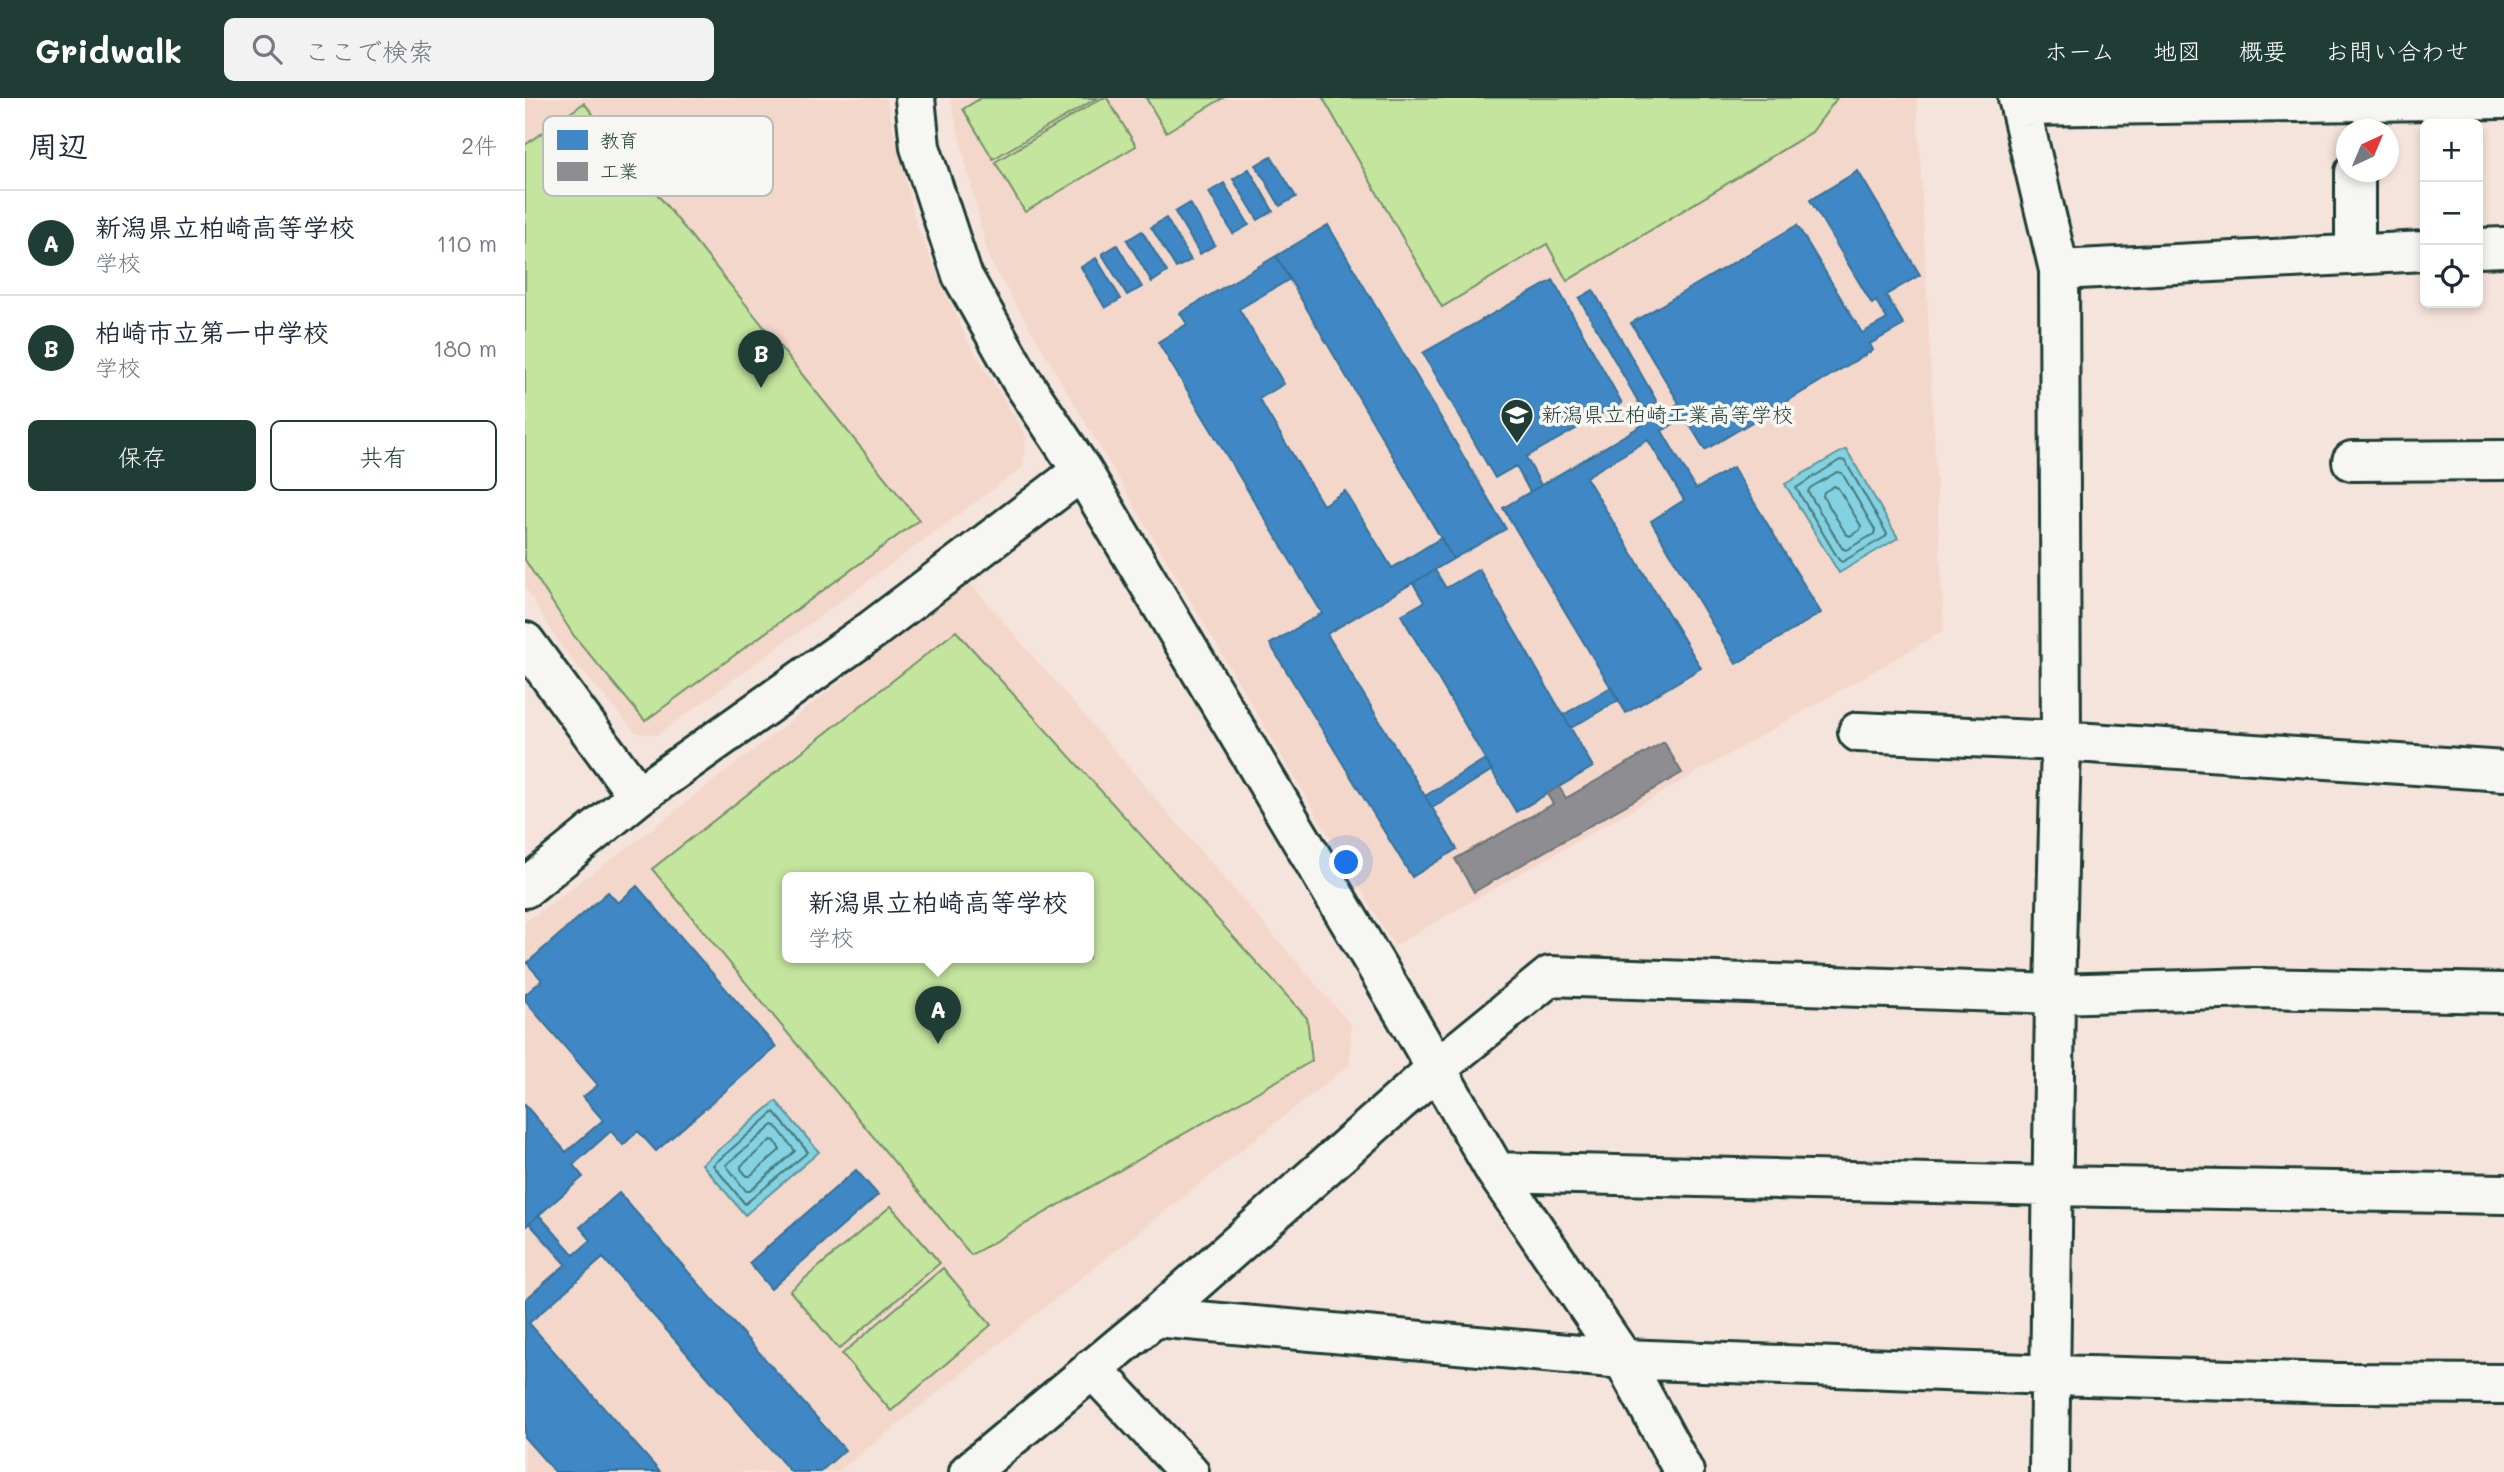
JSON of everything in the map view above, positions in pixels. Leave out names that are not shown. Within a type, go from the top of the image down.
[{"type":"street","points":[[915,98],[921,147],[962,275],[1020,378],[1082,471],[1496,1172],[1623,1359],[1684,1472]]},
{"type":"street","points":[[2049,1472],[2061,741],[2059,270],[2019,102],[2355,109],[2504,99]]},
{"type":"street","points":[[2355,182],[2355,255]]},
{"type":"street","points":[[2483,248],[2504,247]]},
{"type":"street","points":[[2059,270],[2420,251]]},
{"type":"street","points":[[2352,461],[2504,460]]},
{"type":"street","points":[[525,888],[638,796],[872,630],[1082,471]]},
{"type":"street","points":[[525,642],[638,796]]},
{"type":"street","points":[[1858,732],[2061,741],[2504,771]]},
{"type":"street","points":[[969,1472],[1155,1317],[1436,1069],[1550,976],[2055,994],[2254,988],[2504,993]]},
{"type":"street","points":[[1496,1172],[2504,1194]]},
{"type":"street","points":[[1155,1317],[1623,1359],[2052,1375],[2338,1383],[2504,1384]]},
{"type":"street","points":[[1092,1368],[1189,1472]]},
{"type":"shaded area","points":[[525,98],[886,98],[917,227],[966,338],[1027,438],[1022,468],[658,735],[636,733],[562,648],[525,587]]},
{"type":"shaded area","name":"新潟県立柏崎工業高等学校","points":[[950,98],[1917,98],[1944,631],[1394,946],[989,259]]},
{"type":"shaded area","points":[[969,582],[1351,1025],[1350,1064],[838,1472],[525,1472],[525,922],[635,842]]},
{"type":"green space","points":[[981,98],[1097,98],[993,159],[963,109]]},
{"type":"green space","points":[[1102,98],[1107,98],[1136,146],[1025,212],[995,162]]},
{"type":"green space","points":[[1146,98],[1223,98],[1166,132]]},
{"type":"green space","points":[[1323,98],[1837,98],[1812,132],[1567,281],[1547,244],[1442,307]]},
{"type":"green space","points":[[584,103],[594,116],[566,116]]},
{"type":"green space","points":[[543,132],[543,196],[659,196],[919,520],[645,721],[574,636],[525,560],[525,145]]},
{"type":"green space","points":[[956,631],[1307,1018],[1312,1061],[971,1255],[652,869]]},
{"type":"green space","points":[[891,1206],[940,1263],[839,1349],[790,1291]]},
{"type":"green space","points":[[943,1268],[991,1325],[891,1411],[842,1354]]},
{"type":"water","points":[[1846,449],[1898,538],[1839,573],[1785,484]]},
{"type":"water","points":[[776,1101],[819,1152],[745,1215],[702,1164]]},
{"type":"building: 教育","points":[[1271,156],[1296,197],[1280,206],[1256,165]]},
{"type":"building: 教育","points":[[1249,169],[1273,211],[1258,220],[1233,179]]},
{"type":"building: 教育","points":[[1858,171],[1920,275],[1886,295],[1904,325],[1870,344],[1873,350],[1705,450],[1685,417],[1662,431],[1696,489],[1733,467],[1821,613],[1736,664],[1651,521],[1684,500],[1648,440],[1586,477],[1701,668],[1626,713],[1503,508],[1679,403],[1631,323],[1797,225],[1862,333],[1887,319],[1876,301],[1872,304],[1810,200]]},
{"type":"building: 教育","points":[[1224,183],[1249,225],[1233,234],[1209,192]]},
{"type":"building: 教育","points":[[1190,203],[1215,245],[1200,254],[1175,212]]},
{"type":"building: 教育","points":[[1166,218],[1191,260],[1176,268],[1151,227]]},
{"type":"building: 教育","points":[[1328,225],[1506,529],[1453,559],[1276,256]]},
{"type":"building: 教育","points":[[1142,231],[1167,272],[1152,282],[1127,240]]},
{"type":"building: 教育","points":[[1117,245],[1142,287],[1127,295],[1102,254]]},
{"type":"building: 教育","points":[[1276,256],[1290,279],[1239,309],[1284,384],[1259,399],[1323,505],[1345,491],[1392,568],[1441,538],[1453,559],[1327,634],[1457,849],[1412,877],[1270,644],[1322,613],[1158,342],[1187,324],[1180,313]]},
{"type":"building: 教育","points":[[1096,258],[1121,299],[1105,308],[1081,267]]},
{"type":"building: 教育","points":[[1553,280],[1622,403],[1526,457],[1541,485],[1530,492],[1516,466],[1495,478],[1423,353]]},
{"type":"building: 教育","points":[[1593,290],[1657,402],[1643,410],[1579,298]]},
{"type":"building: 教育","points":[[1479,569],[1593,767],[1516,812],[1401,615],[1424,602],[1413,583],[1435,570],[1446,588]]},
{"type":"building: 教育","points":[[1611,687],[1619,700],[1571,728],[1563,715]]},
{"type":"building: 教育","points":[[1485,759],[1492,770],[1432,808],[1425,796]]},
{"type":"building: 教育","points":[[637,886],[776,1047],[656,1151],[638,1131],[623,1145],[611,1131],[573,1165],[583,1177],[525,1227],[525,1105],[566,1152],[603,1120],[583,1097],[598,1085],[525,1001],[525,995],[542,980],[527,963],[608,892],[618,903]]},
{"type":"building: 教育","points":[[856,1170],[878,1195],[771,1289],[749,1263]]},
{"type":"building: 教育","points":[[619,1193],[845,1450],[820,1472],[791,1472],[603,1258],[529,1323],[660,1472],[555,1472],[525,1438],[525,1300],[566,1264],[529,1223],[539,1215],[574,1255],[591,1240],[580,1227]]},
{"type":"building: 工業","points":[[1664,742],[1682,773],[1474,892],[1455,859],[1553,804],[1547,794],[1559,787],[1566,798]]},
{"type":"place","name":"柏崎市立第一中学校","points":[[761,388]]},
{"type":"place","name":"新潟県立柏崎工業高等学校","points":[[1517,445]]},
{"type":"place","name":"新潟県立柏崎高等学校","points":[[938,1044]]}]
